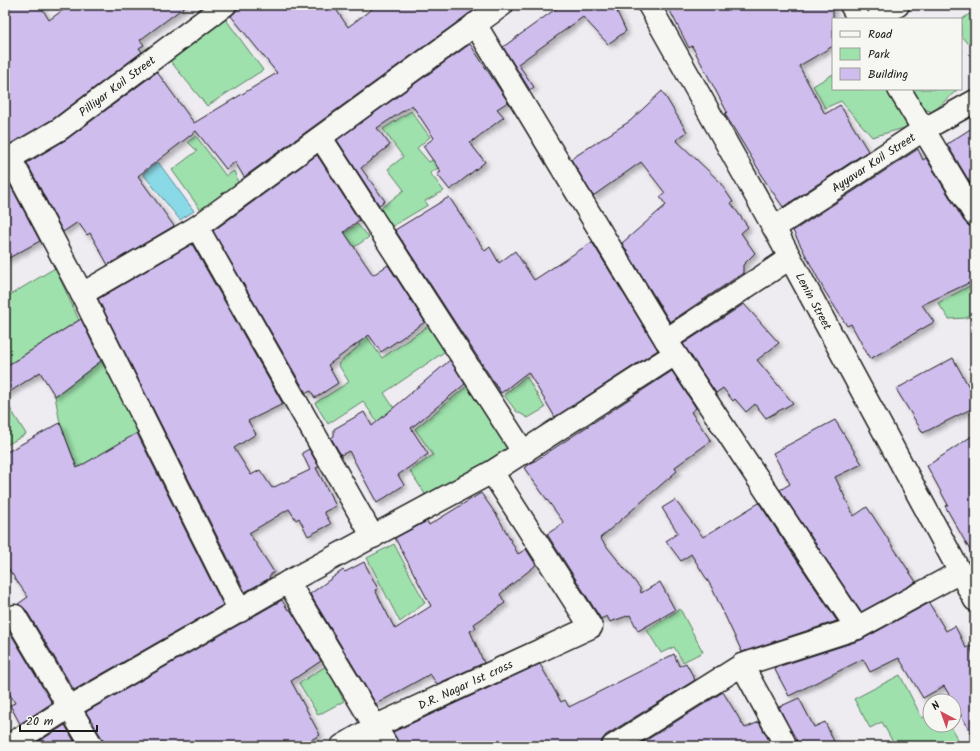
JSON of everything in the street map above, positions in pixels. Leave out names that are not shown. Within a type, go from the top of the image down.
[{"type":"street","name":"Pilliyar Koil Street","points":[[7,160],[60,129],[225,5]]},
{"type":"street","points":[[82,294],[197,227],[502,5]]},
{"type":"street","name":"Lenin Street","points":[[649,5],[774,228],[975,600]]},
{"type":"street","points":[[851,5],[858,18]]},
{"type":"street","points":[[878,18],[898,5]]},
{"type":"street","points":[[475,24],[671,347],[857,628]]},
{"type":"street","points":[[900,90],[975,215]]},
{"type":"street","name":"Ayyavar Koil Street","points":[[774,228],[923,130],[975,101]]},
{"type":"street","points":[[321,138],[524,453]]},
{"type":"street","points":[[7,160],[82,294],[240,611]]},
{"type":"street","points":[[197,227],[373,537]]},
{"type":"street","points":[[8,746],[68,708],[240,611],[288,582],[492,472],[524,453],[671,347],[790,258]]},
{"type":"street","name":"D.R. Nagar 1st cross","points":[[342,746],[376,726],[591,627],[492,472]]},
{"type":"street","points":[[613,746],[742,665],[857,628],[960,572]]},
{"type":"street","points":[[288,582],[387,746]]},
{"type":"street","points":[[15,616],[68,708],[92,746]]},
{"type":"street","points":[[742,665],[786,746]]},
{"type":"green space","points":[[975,10],[975,39],[967,43],[962,37],[962,19]]},
{"type":"green space","points":[[224,17],[263,70],[207,106],[167,57]]},
{"type":"green space","points":[[832,75],[832,90],[895,90],[915,125],[872,137],[841,101],[825,108],[813,86]]},
{"type":"green space","points":[[907,90],[957,90],[933,112],[914,106]]},
{"type":"green space","points":[[411,111],[430,137],[417,148],[429,162],[446,152],[451,160],[430,173],[444,191],[425,201],[428,205],[391,227],[380,209],[404,190],[388,169],[403,157],[383,129]]},
{"type":"green space","points":[[196,136],[226,176],[234,171],[241,191],[205,216],[172,170],[197,151],[188,142]]},
{"type":"green space","points":[[357,224],[369,237],[342,256],[314,256]]},
{"type":"green space","points":[[55,268],[79,320],[5,367],[5,298]]},
{"type":"green space","points":[[975,283],[975,312],[966,318],[949,319],[938,303]]},
{"type":"green space","points":[[428,326],[447,350],[384,393],[408,429],[383,431],[363,401],[328,424],[315,403],[349,382],[338,364],[360,345],[355,336],[363,331],[382,358]]},
{"type":"green space","points":[[101,361],[140,432],[77,469],[60,423],[55,396]]},
{"type":"green space","points":[[526,376],[545,408],[528,418],[516,411],[504,395]]},
{"type":"green space","points":[[473,381],[517,452],[405,508],[425,494],[410,471],[433,455],[415,429]]},
{"type":"green space","points":[[5,400],[26,434],[5,446]]},
{"type":"green space","points":[[394,544],[425,603],[400,622],[367,558]]},
{"type":"green space","points":[[680,609],[703,652],[683,662],[674,647],[661,653],[647,630]]},
{"type":"green space","points":[[326,666],[344,701],[318,715],[299,683]]},
{"type":"green space","points":[[900,675],[922,718],[922,733],[954,733],[961,746],[895,746],[882,722],[870,728],[854,699]]},
{"type":"water","points":[[158,162],[194,211],[180,220],[143,174]]},
{"type":"building","points":[[5,5],[40,5],[49,20],[70,5],[187,5],[140,40],[144,45],[139,48],[142,52],[53,119],[5,147]]},
{"type":"building","points":[[243,5],[333,5],[348,27],[377,5],[481,5],[244,177],[235,162],[226,169],[196,131],[138,176],[174,226],[108,265],[90,233],[87,235],[78,222],[63,232],[27,163],[67,139],[157,72],[194,123],[277,73],[231,16]]},
{"type":"building","points":[[561,5],[614,5],[626,31],[608,44],[583,17],[518,64],[534,87],[530,90],[503,47]]},
{"type":"building","points":[[667,5],[833,5],[832,47],[799,66],[825,114],[840,105],[868,151],[783,207],[761,175],[725,114],[727,112],[692,46],[689,48]]},
{"type":"building","points":[[470,44],[508,102],[497,109],[504,117],[470,143],[485,162],[450,190],[437,174],[441,172],[423,146],[434,138],[412,105],[377,128],[390,145],[361,168],[385,201],[379,205],[337,140]]},
{"type":"building","points":[[662,91],[687,132],[676,140],[719,181],[733,202],[731,203],[748,227],[741,233],[755,253],[743,265],[743,273],[670,322],[622,243],[666,205],[660,197],[665,193],[641,162],[593,196],[571,159],[630,121]]},
{"type":"building","points":[[975,126],[975,191],[947,144]]},
{"type":"building","points":[[918,149],[923,160],[926,158],[964,221],[969,226],[975,227],[975,280],[922,305],[934,322],[870,359],[851,324],[847,326],[824,290],[793,231]]},
{"type":"building","points":[[317,155],[359,220],[344,232],[373,275],[388,265],[425,322],[381,352],[369,335],[328,365],[338,383],[315,398],[311,391],[306,393],[213,231]]},
{"type":"building","points":[[5,175],[40,241],[5,260]]},
{"type":"building","points":[[449,197],[485,251],[490,247],[499,263],[515,251],[534,280],[592,242],[658,350],[555,417],[528,372],[501,393],[395,230]]},
{"type":"building","points":[[192,244],[283,404],[248,421],[256,434],[234,448],[251,475],[260,470],[272,488],[310,470],[302,453],[309,449],[319,467],[316,468],[336,506],[324,512],[331,524],[308,536],[299,518],[296,520],[289,509],[249,533],[274,572],[269,576],[270,578],[245,592],[98,299]]},
{"type":"building","points":[[744,304],[779,343],[757,360],[793,403],[766,418],[755,404],[746,412],[735,399],[733,401],[723,388],[716,393],[683,344]]},
{"type":"building","points":[[81,319],[101,361],[55,396],[40,372],[5,395],[5,367]]},
{"type":"building","points":[[953,358],[975,398],[975,407],[923,433],[896,389]]},
{"type":"building","points":[[450,360],[465,384],[411,428],[428,454],[398,475],[404,485],[377,503],[349,451],[341,455],[331,438],[334,436],[334,429],[364,412],[372,426]]},
{"type":"building","points":[[672,371],[696,408],[691,412],[711,441],[675,467],[677,471],[600,538],[640,588],[641,593],[660,582],[675,610],[638,631],[630,615],[610,622],[607,616],[601,619],[547,534],[564,523],[524,468]]},
{"type":"building","points":[[835,420],[862,464],[835,477],[854,516],[867,507],[916,582],[861,612],[780,490],[790,484],[773,453]]},
{"type":"building","points":[[60,423],[77,468],[137,433],[223,605],[74,690],[26,610],[18,604],[28,597],[5,564],[5,453]]},
{"type":"building","points":[[975,434],[975,559],[945,506],[948,505],[927,466]]},
{"type":"building","points":[[481,493],[498,517],[518,554],[526,549],[536,565],[500,594],[505,603],[474,624],[476,628],[470,631],[484,663],[437,684],[430,674],[376,704],[310,594],[343,570],[345,572],[364,562],[378,589],[375,590],[395,629],[431,606],[395,538],[427,521],[429,525]]},
{"type":"building","points":[[675,500],[703,537],[759,503],[837,621],[742,652],[711,586],[691,554],[681,561],[666,541],[678,533],[662,508]]},
{"type":"building","points":[[282,600],[288,610],[290,609],[321,661],[291,681],[320,735],[300,746],[104,746],[103,740],[86,712]]},
{"type":"building","points":[[929,603],[946,631],[955,626],[966,648],[970,646],[975,660],[975,739],[962,717],[962,693],[948,693],[944,686],[932,693],[922,693],[922,696],[899,658],[870,672],[863,659],[789,696],[774,668],[861,640]]},
{"type":"building","points":[[5,624],[52,703],[20,724],[10,705],[15,703],[5,686]]},
{"type":"building","points":[[674,654],[679,666],[686,663],[695,680],[606,735],[602,740],[601,746],[399,746],[393,732],[540,664],[561,702],[565,700],[569,707]]},
{"type":"building","points":[[723,692],[745,728],[759,722],[772,746],[637,746]]},
{"type":"building","points":[[799,698],[814,727],[825,722],[836,746],[798,746],[779,707]]},
{"type":"building","points":[[65,725],[77,746],[33,746],[33,745]]}]
